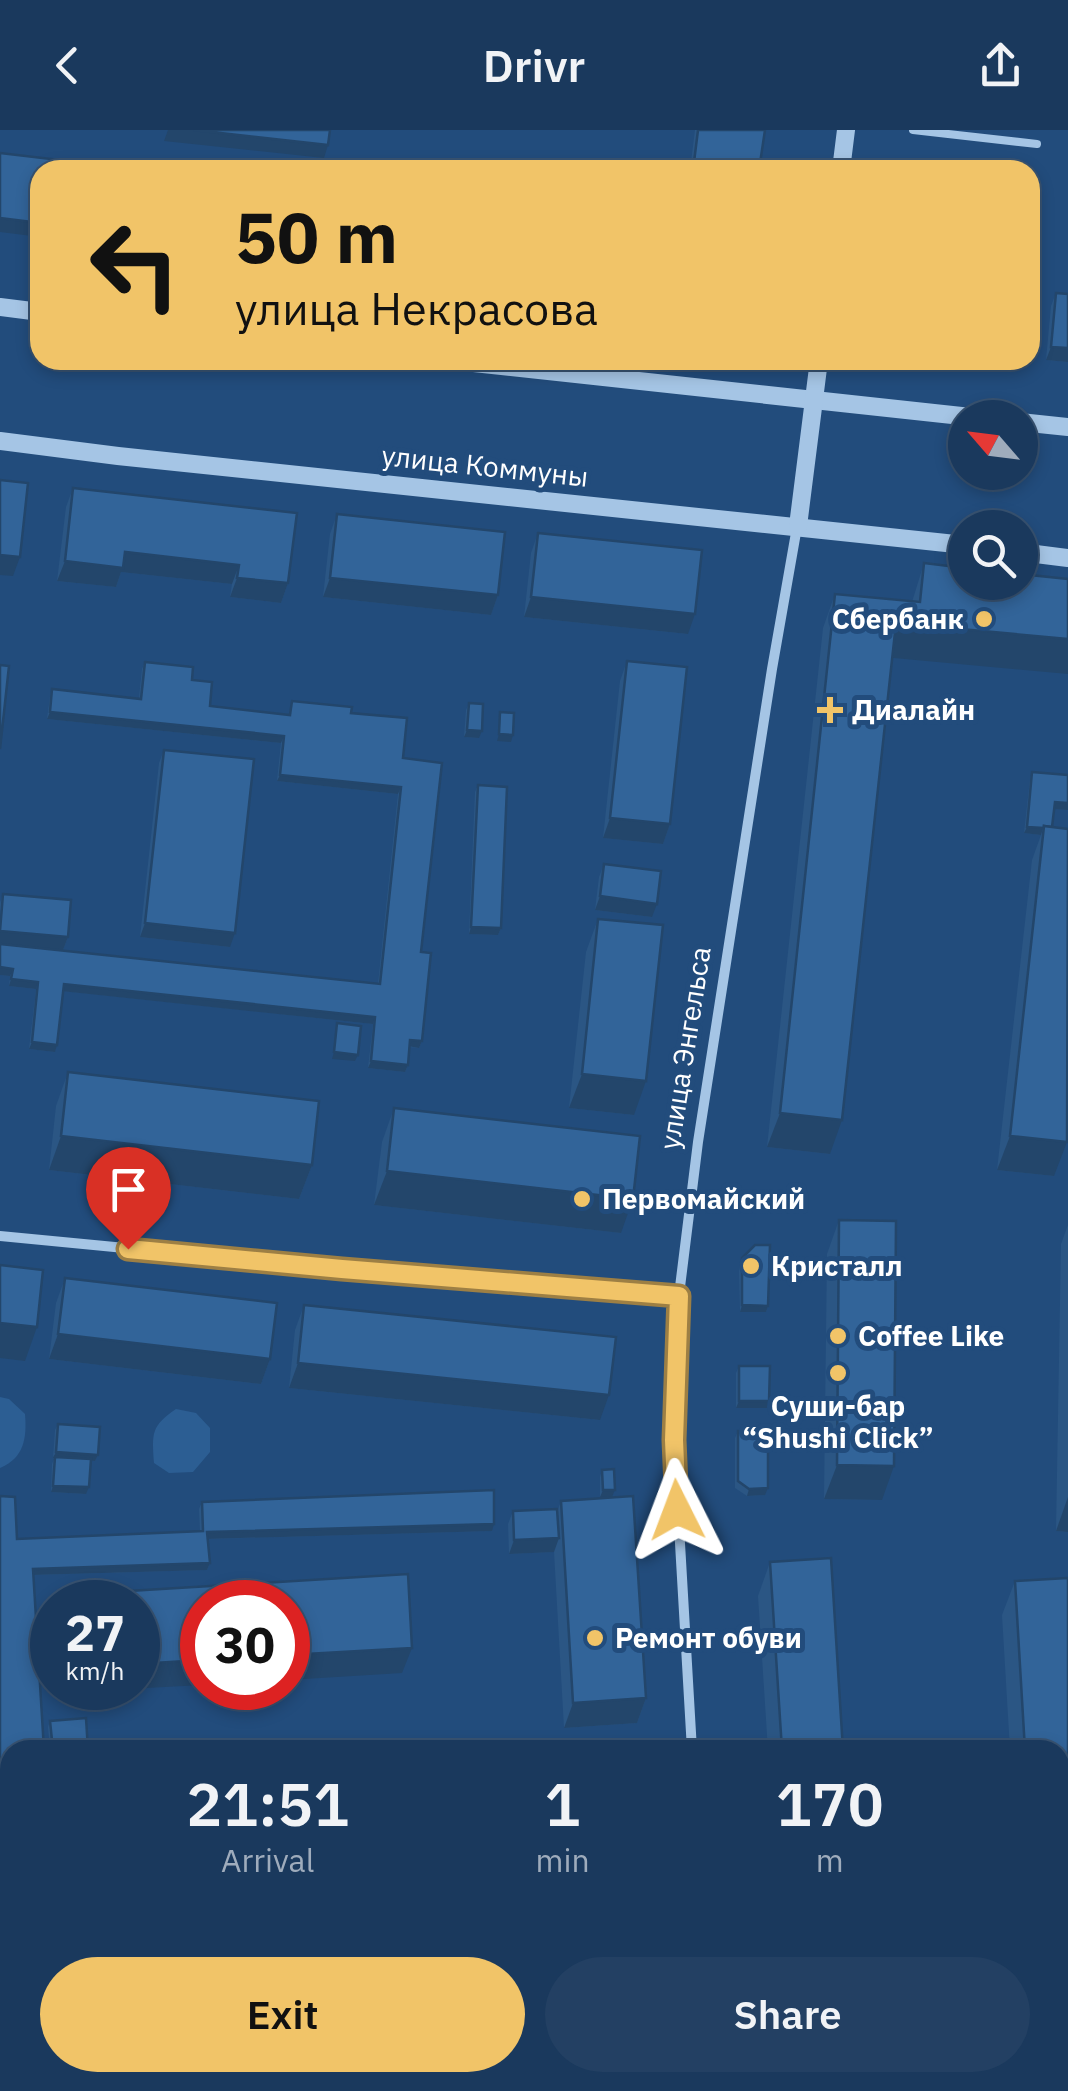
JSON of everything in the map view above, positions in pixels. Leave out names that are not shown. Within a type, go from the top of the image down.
[{"type":"street","points":[[842,160],[846,130]]},
{"type":"street","points":[[0,308],[30,311]]},
{"type":"street","points":[[538,370],[948,415]]},
{"type":"street","name":"улица Энгельса","points":[[691,1740],[674,1440],[679,1296],[701,1122],[798,526],[818,370]]},
{"type":"street","points":[[1038,424],[1068,427]]},
{"type":"street","name":"улица Коммуны","points":[[0,441],[948,543]]},
{"type":"street","points":[[1038,554],[1068,558]]},
{"type":"street","points":[[0,1236],[679,1296]]},
{"type":"lane","points":[[912,130],[1037,144]]},
{"type":"shaded area","points":[[0,1397],[9,1399],[25,1414],[25,1423],[19,1453],[0,1468]]},
{"type":"shaded area","points":[[176,1409],[196,1413],[210,1428],[210,1452],[193,1472],[169,1473],[154,1463],[155,1431]]},
{"type":"building","points":[[194,130],[330,130],[328,145]]},
{"type":"building","points":[[698,130],[765,130],[760,160],[694,160]]},
{"type":"building","points":[[0,153],[60,160],[30,160],[30,222],[0,218]]},
{"type":"building","points":[[1056,293],[1068,294],[1068,348],[1051,347]]},
{"type":"building","points":[[0,480],[28,483],[20,557],[0,555]]},
{"type":"building","points":[[73,488],[297,513],[288,583],[237,578],[239,565],[125,552],[123,568],[65,561]]},
{"type":"building","points":[[337,514],[505,532],[498,595],[330,578]]},
{"type":"building","points":[[538,533],[702,550],[695,614],[531,597]]},
{"type":"building","points":[[924,563],[948,566],[948,600],[1038,600],[1038,576],[1068,579],[1068,639],[896,623],[842,1120],[780,1113],[835,594],[920,602]]},
{"type":"building","points":[[627,661],[687,667],[670,824],[610,818]]},
{"type":"building","points":[[145,662],[193,667],[192,680],[212,682],[210,706],[290,715],[292,701],[352,707],[351,713],[407,718],[403,758],[442,763],[421,952],[431,953],[422,1041],[410,1040],[408,1065],[371,1061],[375,1017],[64,984],[57,1045],[32,1042],[38,982],[11,979],[13,969],[0,967],[0,944],[380,984],[401,787],[280,775],[284,736],[50,712],[52,689],[141,699]]},
{"type":"building","points":[[0,665],[9,666],[0,749]]},
{"type":"building","points":[[469,703],[483,704],[482,731],[467,730]]},
{"type":"building","points":[[500,712],[514,713],[513,735],[499,734]]},
{"type":"building","points":[[164,750],[254,759],[235,933],[145,923]]},
{"type":"building","points":[[1032,772],[1068,775],[1068,803],[1055,802],[1052,827],[1027,827]]},
{"type":"building","points":[[478,785],[507,787],[501,928],[471,927]]},
{"type":"building","points":[[1044,826],[1068,829],[1067,1142],[1010,1136]]},
{"type":"building","points":[[604,864],[661,871],[657,904],[600,896]]},
{"type":"building","points":[[3,894],[71,900],[68,937],[0,931]]},
{"type":"building","points":[[598,919],[663,925],[646,1081],[582,1074]]},
{"type":"building","points":[[337,1023],[361,1026],[358,1055],[334,1052]]},
{"type":"building","points":[[68,1072],[319,1101],[312,1165],[61,1136]]},
{"type":"building","points":[[394,1108],[640,1136],[633,1199],[387,1171]]},
{"type":"building","points":[[839,1220],[896,1221],[894,1466],[837,1465]]},
{"type":"building","points":[[755,1245],[770,1245],[768,1306],[742,1305],[742,1258]]},
{"type":"building","points":[[0,1265],[43,1270],[37,1327],[0,1323]]},
{"type":"building","points":[[65,1278],[277,1303],[270,1359],[58,1334]]},
{"type":"building","points":[[304,1305],[616,1337],[609,1395],[298,1363]]},
{"type":"building","points":[[739,1366],[770,1366],[769,1401],[739,1401]]},
{"type":"building","points":[[58,1424],[100,1427],[98,1455],[56,1452]]},
{"type":"building","points":[[738,1431],[768,1431],[768,1488],[749,1489],[738,1481]]},
{"type":"building","points":[[55,1457],[91,1459],[89,1487],[53,1486]]},
{"type":"building","points":[[614,1469],[615,1490],[603,1490],[602,1470]]},
{"type":"building","points":[[494,1490],[494,1524],[207,1532],[210,1563],[33,1569],[30,1710],[42,1710],[43,1740],[0,1740],[0,1496],[15,1497],[17,1539],[203,1531],[202,1502]]},
{"type":"building","name":"Ремонт обуви","points":[[633,1496],[646,1698],[573,1703],[561,1501]]},
{"type":"building","points":[[557,1509],[559,1538],[514,1540],[513,1511]]},
{"type":"building","points":[[831,1558],[842,1740],[781,1740],[770,1562]]},
{"type":"building","points":[[408,1574],[412,1648],[310,1654],[309,1580]]},
{"type":"building","points":[[1068,1578],[1068,1740],[1024,1740],[1015,1581]]},
{"type":"building","points":[[180,1588],[180,1661],[160,1663],[160,1589]]},
{"type":"building","points":[[86,1718],[87,1740],[52,1740],[50,1721]]},
{"type":"place","name":"Сбербанк","points":[[984,619]]},
{"type":"place","name":"Диалайн","points":[[830,710]]},
{"type":"place","name":"Первомайский","points":[[582,1199]]},
{"type":"place","name":"Кристалл","points":[[751,1266]]},
{"type":"place","name":"Coffee Like","points":[[838,1336]]},
{"type":"place","name":"Суши-бар “Shushi Click”","points":[[838,1373]]},
{"type":"place","name":"Ремонт обуви","points":[[595,1638]]},
{"type":"route","points":[[128,1249],[679,1296],[674,1440],[677,1510]]}]
